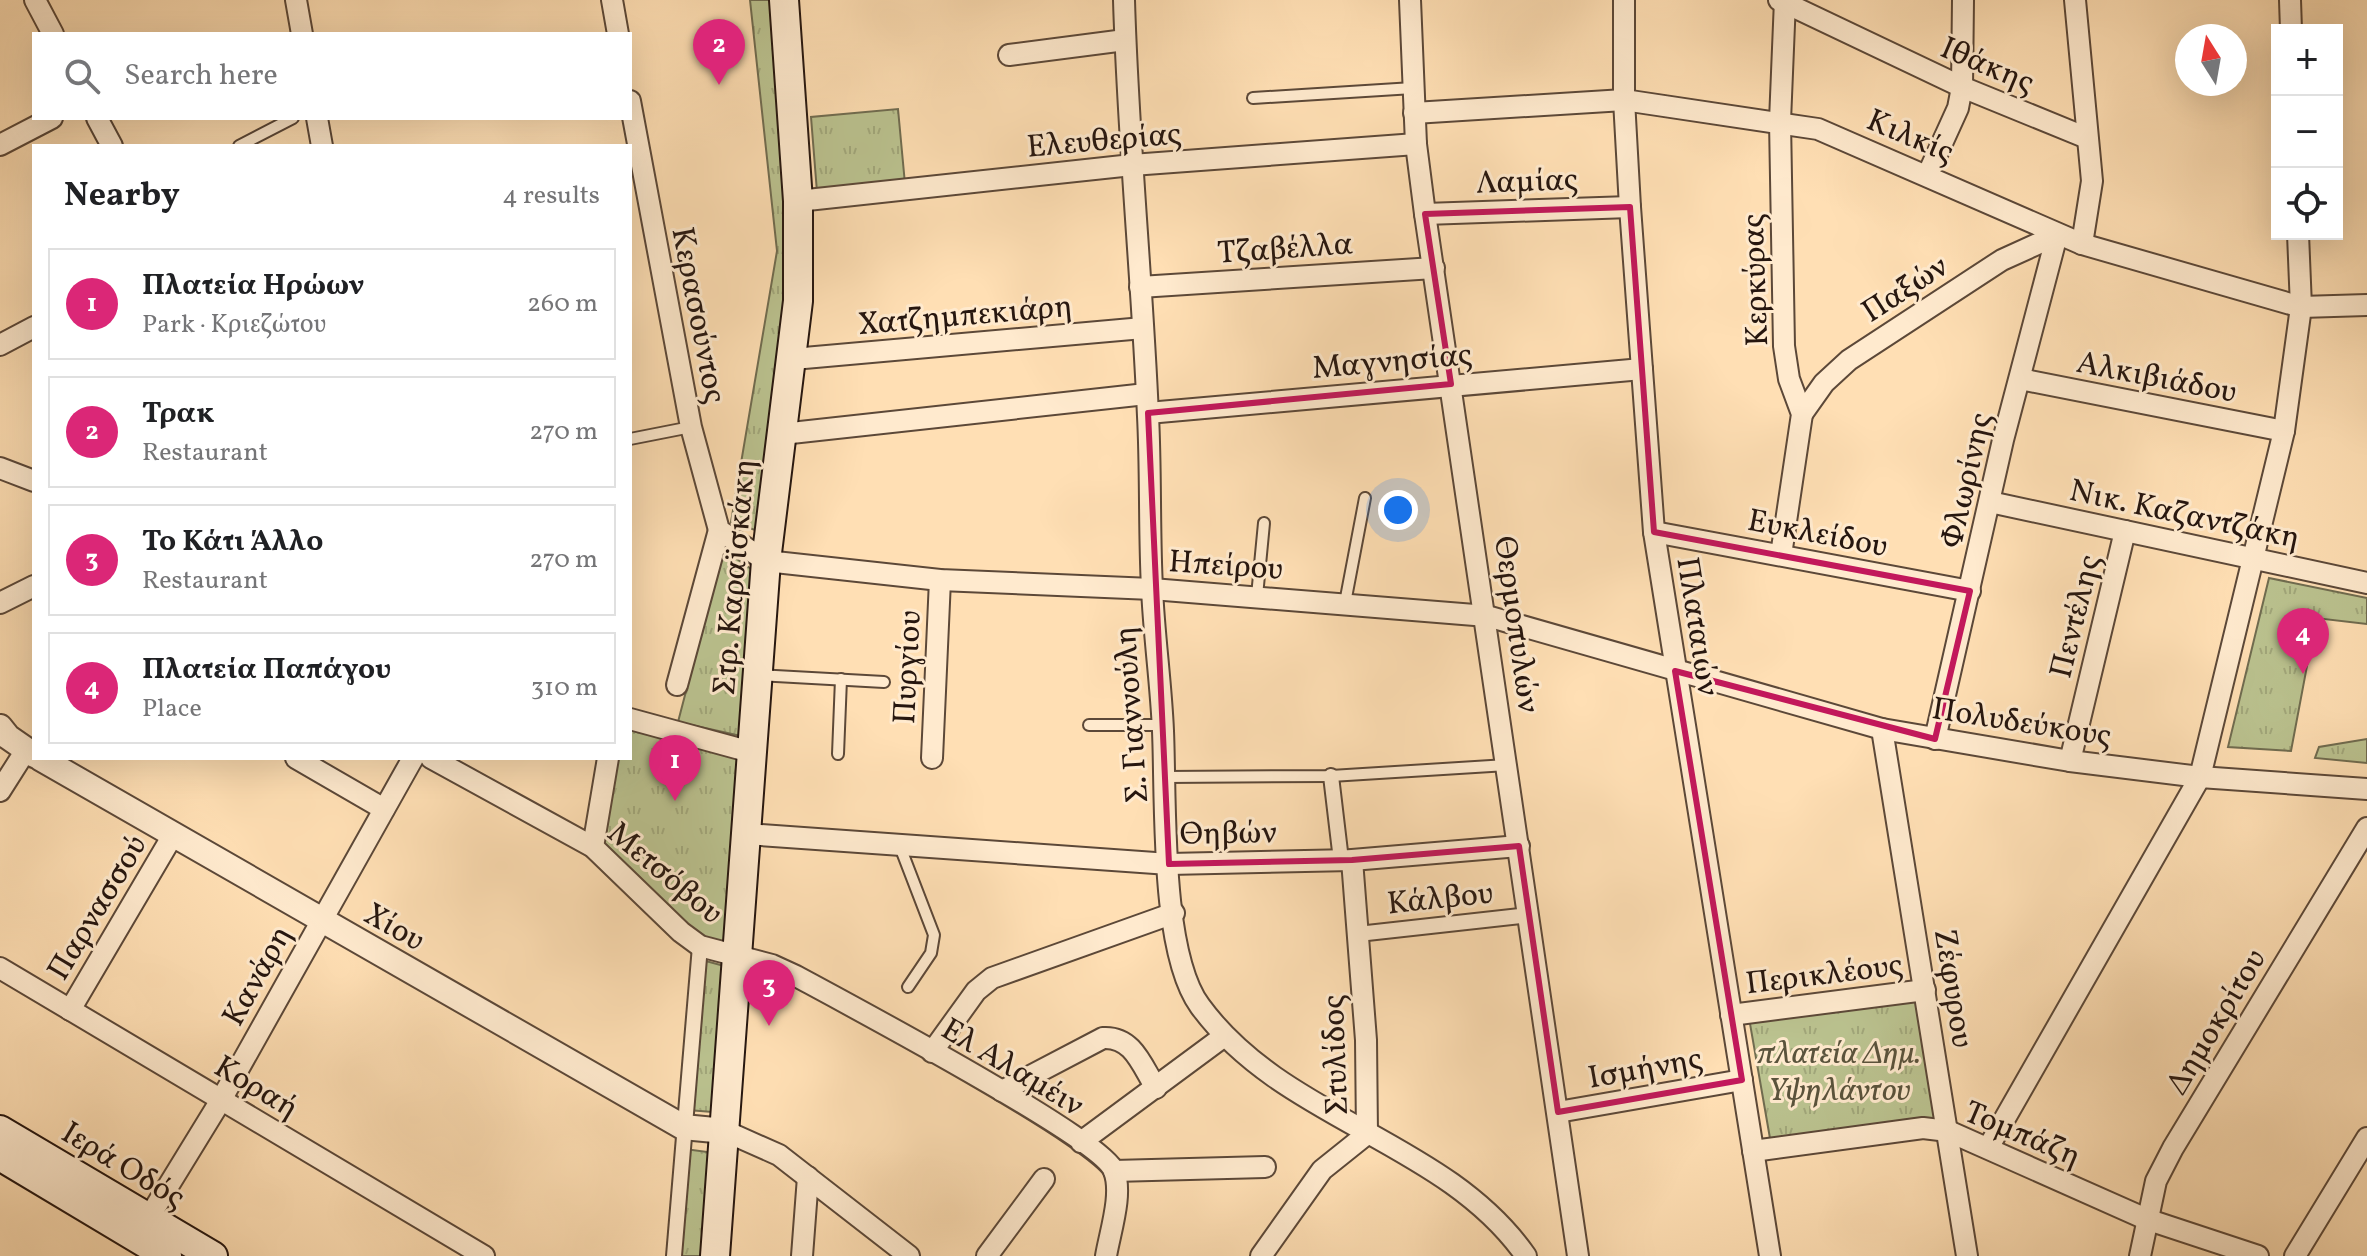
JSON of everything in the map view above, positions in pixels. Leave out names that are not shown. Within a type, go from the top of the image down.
[{"type":"main road","name":"Στρ. Καραϊσκάκη","points":[[715,1256],[766,561],[793,359],[799,271],[798,201],[784,0]]},
{"type":"main road","name":"Ιερά Οδός","points":[[0,1130],[213,1256]]},
{"type":"main road","name":"Ιερά Οδός","points":[[0,1156],[167,1256]]},
{"type":"street","points":[[35,0],[52,32]]},
{"type":"street","points":[[296,0],[302,32]]},
{"type":"street","points":[[612,0],[618,32]]},
{"type":"street","name":"Σ. Γιαννούλη","points":[[1124,0],[1147,404],[1152,589],[1163,725],[1169,864],[1182,967],[1196,1001],[1223,1037],[1286,1086],[1449,1178],[1507,1229],[1526,1256]]},
{"type":"street","name":"Θερμοπυλών","points":[[1410,0],[1416,144],[1425,214],[1487,616],[1578,1256]]},
{"type":"street","name":"Πλαταιών","points":[[1624,0],[1624,100],[1630,207],[1654,532],[1770,1256]]},
{"type":"street","points":[[1928,174],[1958,108],[1962,87],[1963,0]]},
{"type":"street","points":[[2075,0],[2092,181],[2082,244]]},
{"type":"street","points":[[2290,0],[2291,24]]},
{"type":"street","name":"Ιθάκης","points":[[1783,1],[1962,87],[2087,138]]},
{"type":"street","name":"Κερκύρας","points":[[1781,555],[1802,414],[1789,379],[1784,346],[1780,121],[1783,1]]},
{"type":"street","points":[[1009,55],[1125,40]]},
{"type":"street","name":"Κιλκίς","points":[[1414,113],[1624,100],[1780,121],[1818,129],[1928,174],[2082,244],[2301,307],[2367,305]]},
{"type":"street","name":"Κερασούντος","points":[[632,112],[691,427],[719,530]]},
{"type":"street","points":[[0,145],[48,120]]},
{"type":"street","points":[[98,120],[111,144]]},
{"type":"street","points":[[317,120],[322,144]]},
{"type":"street","name":"Ελευθερίας","points":[[798,201],[1132,165],[1416,144]]},
{"type":"street","name":"Λαμίας","points":[[1425,214],[1630,207]]},
{"type":"street","name":"Παξών","points":[[1802,414],[1824,383],[1849,360],[2002,260],[2057,235]]},
{"type":"street","name":"Φλωρίνης","points":[[1935,739],[2057,235]]},
{"type":"street","points":[[1988,1148],[2200,777],[2250,559],[2284,431],[2301,307],[2298,240]]},
{"type":"street","name":"Τζαβέλλα","points":[[1140,287],[1434,268]]},
{"type":"street","points":[[0,345],[32,328]]},
{"type":"street","name":"Χατζημπεκιάρη","points":[[793,359],[1143,328]]},
{"type":"street","name":"Μαγνησίας","points":[[782,434],[1147,404],[1642,369]]},
{"type":"street","name":"Αλκιβιάδου","points":[[2020,379],[2284,431]]},
{"type":"street","points":[[0,468],[32,480]]},
{"type":"street","name":"Νικ. Καζαντζάκη","points":[[1990,502],[2367,583]]},
{"type":"street","points":[[677,685],[719,530],[766,561]]},
{"type":"street","name":"Πεντέλης","points":[[2070,761],[2125,531]]},
{"type":"street","name":"Ευκλείδου","points":[[1654,532],[1970,591]]},
{"type":"street","name":"Ηπείρου","points":[[766,561],[940,580],[1152,589],[1487,616],[1675,671]]},
{"type":"street","name":"Πυργίου","points":[[932,758],[940,580]]},
{"type":"street","name":"Πολυδεύκους","points":[[1675,671],[1882,729],[1935,739],[2070,761],[2200,777],[2367,789]]},
{"type":"street","points":[[632,720],[751,752]]},
{"type":"street","name":"Χίου","points":[[0,727],[32,753]]},
{"type":"street","name":"Ζέφυρου","points":[[1882,729],[1967,1256]]},
{"type":"street","points":[[0,791],[32,755]]},
{"type":"street","name":"Χίου","points":[[43,760],[683,1127],[725,1131]]},
{"type":"street","points":[[299,760],[384,809]]},
{"type":"street","name":"Κανάρη","points":[[148,1219],[221,1100],[412,760]]},
{"type":"street","name":"Μετσόβου","points":[[435,760],[593,847],[681,932],[700,946],[739,957]]},
{"type":"street","points":[[593,847],[608,760]]},
{"type":"street","name":"Στυλίδος","points":[[1261,1256],[1322,1170],[1367,1134],[1366,1040],[1358,934],[1331,776]]},
{"type":"street","name":"Δημοκρίτου","points":[[2140,1256],[2156,1181],[2173,1148],[2367,828]]},
{"type":"street","name":"Θηβών","points":[[746,834],[1169,864],[1347,860],[1519,846]]},
{"type":"street","name":"Παρνασσού","points":[[70,1010],[173,835]]},
{"type":"street","points":[[932,1052],[976,991],[992,978],[1174,913]]},
{"type":"street","name":"Κάλβου","points":[[1358,934],[1529,915]]},
{"type":"street","points":[[674,1256],[700,946]]},
{"type":"street","name":"Ελ Αλαμέιν","points":[[739,957],[796,976],[1002,1091],[1108,1160],[1114,1171]]},
{"type":"street","name":"Κοραή","points":[[0,968],[484,1256]]},
{"type":"street","name":"Περικλέους","points":[[1731,1015],[1925,990]]},
{"type":"street","points":[[1002,1091],[1103,1038],[1116,1037],[1128,1043],[1156,1088]]},
{"type":"street","points":[[1081,1142],[1223,1037]]},
{"type":"street","name":"Ισμήνης","points":[[1558,1112],[1742,1080]]},
{"type":"street","name":"Τομπάζη","points":[[1753,1151],[1923,1128],[1948,1131],[2146,1219],[2258,1256]]},
{"type":"street","points":[[725,1131],[779,1155],[909,1256]]},
{"type":"street","points":[[2295,1256],[2367,1138]]},
{"type":"street","points":[[1106,1256],[1116,1192],[1114,1171],[1265,1167]]},
{"type":"street","points":[[802,1256],[808,1177]]},
{"type":"street","points":[[987,1256],[1044,1179]]},
{"type":"lane","points":[[1253,98],[1413,88]]},
{"type":"lane","points":[[243,144],[289,120]]},
{"type":"lane","points":[[632,439],[691,427]]},
{"type":"lane","points":[[1345,603],[1365,498]]},
{"type":"lane","points":[[1257,596],[1264,523]]},
{"type":"lane","points":[[757,675],[884,682]]},
{"type":"lane","points":[[838,754],[841,679]]},
{"type":"lane","points":[[1089,725],[1163,725]]},
{"type":"lane","points":[[1165,777],[1331,776],[1508,765]]},
{"type":"lane","points":[[899,844],[934,935],[931,953],[908,987]]},
{"type":"highlighted area","points":[[1630,207],[1654,532],[1970,591],[1935,739],[1675,671],[1742,1080],[1558,1112],[1519,846],[1352,860],[1169,864],[1148,413],[1451,384],[1425,214]]},
{"type":"green space","points":[[750,0],[776,0],[791,249],[758,531],[731,522],[777,251]]},
{"type":"green space","points":[[898,109],[905,184],[817,192],[811,117]]},
{"type":"green space","points":[[723,549],[751,569],[741,736],[678,722]]},
{"type":"green space","points":[[2269,578],[2367,598],[2367,624],[2316,618],[2291,751],[2228,747]]},
{"type":"green space","points":[[632,728],[744,758],[732,946],[702,943],[602,845],[616,760],[632,760]]},
{"type":"green space","points":[[2367,739],[2367,763],[2315,758],[2319,747]]},
{"type":"green space","points":[[702,960],[728,967],[712,1112],[688,1110]]},
{"type":"green space","name":"πλατεία Δημ. Υψηλάντου","points":[[1916,1000],[1937,1119],[1771,1144],[1749,1018]]},
{"type":"green space","points":[[685,1149],[715,1153],[706,1256],[677,1256]]},
{"type":"place","name":"Τρακ","points":[[719,85]]},
{"type":"place","name":"Πλατεία Παπάγου","points":[[2303,674]]},
{"type":"place","name":"Πλατεία Ηρώων","points":[[675,801]]},
{"type":"place","name":"Το Κάτι Άλλο","points":[[769,1026]]}]
